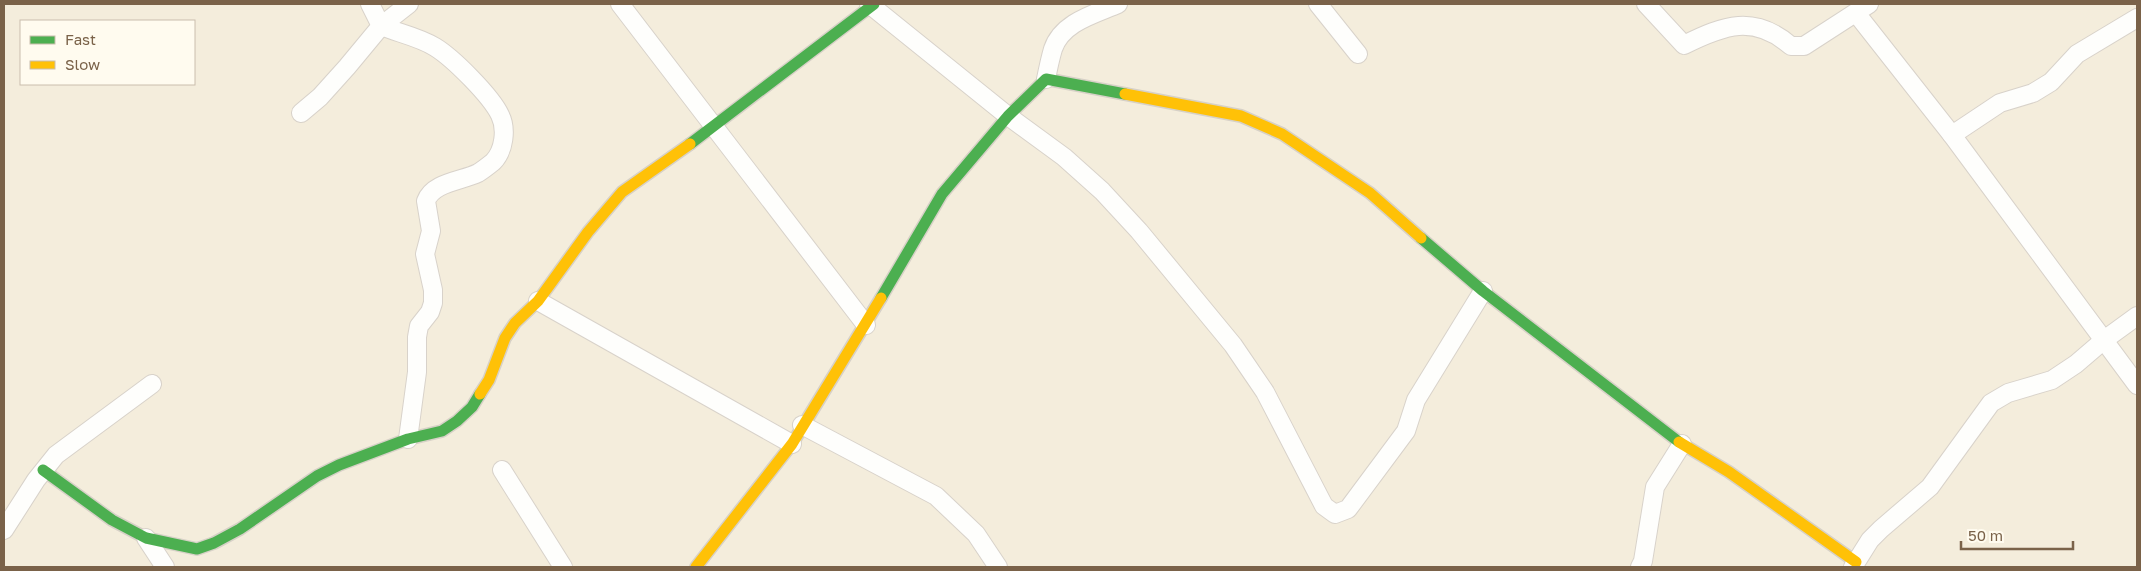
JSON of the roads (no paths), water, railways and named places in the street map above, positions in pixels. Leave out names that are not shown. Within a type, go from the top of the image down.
[{"type":"street","points":[[370,4],[381,26],[434,47],[456,65],[500,115],[504,131],[504,138],[495,160],[479,173],[444,185],[431,194],[426,201],[431,230],[425,254],[433,290],[433,303],[430,312],[419,326],[417,337],[417,372],[408,439]]},
{"type":"street","points":[[301,113],[320,98],[381,26],[409,4]]},
{"type":"street","points":[[620,4],[713,128],[866,324]]},
{"type":"street","points":[[696,567],[792,444],[866,324],[942,194],[1008,116],[1046,79],[1054,47],[1062,34],[1072,25],[1118,4]]},
{"type":"street","points":[[1318,4],[1358,54]]},
{"type":"street","points":[[1646,4],[1684,45],[1725,28],[1743,25],[1760,26],[1779,35],[1791,46],[1804,46],[1863,8],[1952,135],[2137,385]]},
{"type":"street","points":[[43,470],[112,520],[146,538],[196,549],[214,543],[240,529],[317,476],[339,465],[408,439],[442,430],[457,422],[472,406],[489,380],[504,338],[515,323],[538,301],[588,232],[622,192],[713,128],[872,5],[1008,116],[1064,157],[1102,191],[1185,285],[1233,345],[1260,384],[1324,506],[1335,514],[1348,509],[1406,431],[1416,400],[1483,291]]},
{"type":"street","points":[[1952,135],[2000,102],[2033,93],[2051,82],[2077,54],[2137,18]]},
{"type":"street","points":[[1046,79],[1241,116],[1267,127],[1370,193],[1483,291],[1682,444],[1729,472],[1855,565],[1870,540],[1930,487],[1991,403],[2008,393],[2052,380],[2076,364],[2104,340],[2137,316]]},
{"type":"street","points":[[538,301],[792,444]]},
{"type":"street","points":[[4,530],[43,470],[56,455],[152,384]]},
{"type":"street","points":[[802,425],[936,496],[976,534],[998,567]]},
{"type":"street","points":[[1640,567],[1643,561],[1655,487],[1682,444]]},
{"type":"street","points":[[502,470],[563,567]]},
{"type":"street","points":[[146,538],[165,567]]}]
